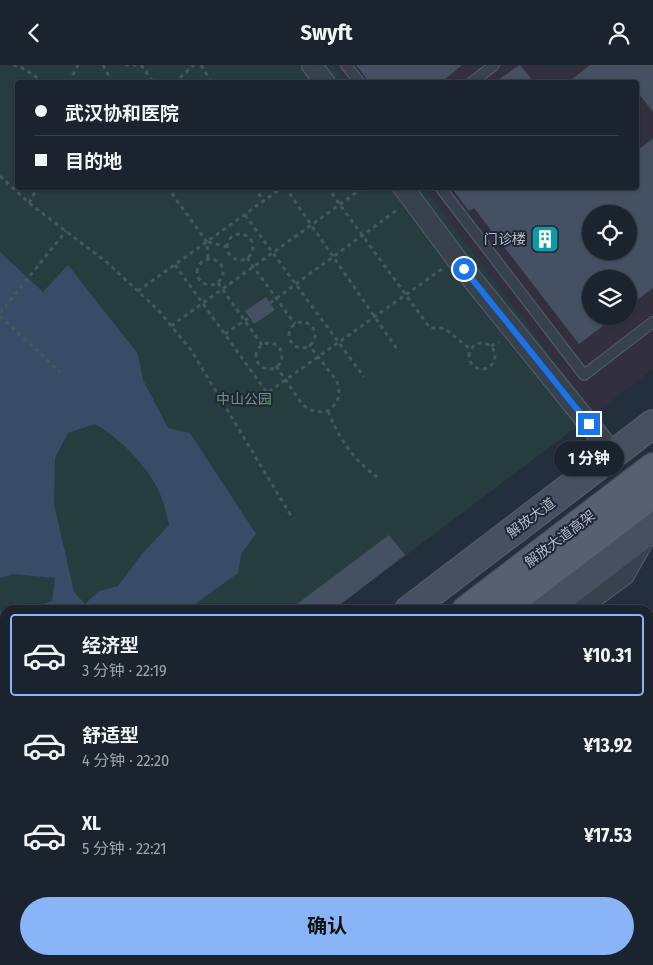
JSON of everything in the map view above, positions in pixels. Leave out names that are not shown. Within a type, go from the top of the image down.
[{"type":"main road","name":"解放大道","points":[[416,605],[653,424]]},
{"type":"main road","name":"解放大道高架","points":[[473,605],[653,467]]},
{"type":"main road","name":"解放大道高架","points":[[507,605],[653,493]]},
{"type":"main road","points":[[551,605],[652,530]]},
{"type":"street","points":[[312,65],[323,80]]},
{"type":"street","points":[[405,190],[464,269],[614,455]]},
{"type":"street","points":[[584,605],[624,575],[652,530]]},
{"type":"lane","points":[[346,65],[358,80]]},
{"type":"lane","points":[[475,80],[494,65]]},
{"type":"lane","points":[[442,190],[584,375],[653,321]]},
{"type":"path","points":[[13,65],[41,80]]},
{"type":"path","points":[[74,80],[73,73],[78,65]]},
{"type":"path","points":[[125,65],[136,65]]},
{"type":"path","points":[[141,65],[152,80]]},
{"type":"path","points":[[177,80],[194,65]]},
{"type":"path","points":[[201,65],[210,80]]},
{"type":"path","points":[[105,66],[108,74],[107,80]]},
{"type":"path","points":[[0,177],[29,203],[109,264],[159,311],[171,325],[191,349],[293,519]]},
{"type":"path","points":[[29,203],[36,190]]},
{"type":"path","points":[[169,190],[207,242],[208,259]]},
{"type":"path","points":[[256,190],[264,201]]},
{"type":"path","points":[[138,291],[280,190]]},
{"type":"path","points":[[286,190],[399,352]]},
{"type":"path","points":[[329,190],[430,328],[444,329],[470,349]]},
{"type":"path","points":[[171,325],[360,190]]},
{"type":"path","points":[[270,303],[398,210]]},
{"type":"path","points":[[244,215],[364,377]]},
{"type":"path","points":[[60,372],[0,315],[66,231]]},
{"type":"path","points":[[243,235],[249,238],[253,249],[247,258],[236,260],[227,252],[226,247],[232,237],[243,235]]},
{"type":"path","points":[[207,242],[226,247]]},
{"type":"path","points":[[247,258],[295,324]]},
{"type":"path","points":[[214,259],[222,267],[222,279],[218,283],[206,284],[198,277],[199,265],[203,261],[214,259]]},
{"type":"path","points":[[175,265],[267,393],[450,264]]},
{"type":"path","points":[[218,283],[262,345]]},
{"type":"path","points":[[225,334],[250,317]]},
{"type":"path","points":[[306,322],[311,325],[315,335],[314,341],[310,345],[298,347],[293,344],[289,334],[295,324],[306,322]]},
{"type":"path","points":[[273,343],[278,346],[282,357],[276,366],[265,368],[260,365],[256,355],[262,345],[273,343]]},
{"type":"path","points":[[479,343],[490,346],[494,351],[495,357],[493,362],[489,367],[478,369],[469,361],[470,349],[479,343]]},
{"type":"path","points":[[276,366],[307,409],[314,412],[328,411],[338,401],[339,387],[310,345]]},
{"type":"path","points":[[328,411],[340,438],[360,464],[377,477]]},
{"type":"shaded area","points":[[334,65],[653,65],[653,369],[594,414],[426,190],[639,190],[639,80],[345,80]]},
{"type":"green space","name":"中山公园","points":[[0,65],[334,65],[345,80],[15,80],[15,190],[426,190],[594,414],[340,605],[0,605]]},
{"type":"water","points":[[0,252],[43,292],[68,265],[138,354],[143,380],[168,428],[190,433],[256,534],[241,554],[238,573],[194,605],[40,605],[52,601],[55,578],[13,574],[0,578]],"holes":[[[95,424],[115,438],[134,456],[158,488],[169,525],[142,554],[118,586],[99,591],[85,604],[74,592],[54,504],[55,458],[68,433]]]},
{"type":"building","points":[[356,65],[462,65],[444,80],[368,80]]},
{"type":"building","points":[[520,65],[532,80],[498,80]]},
{"type":"building","points":[[590,65],[653,65],[653,112],[639,94],[639,80],[571,80]]},
{"type":"building","name":"门诊楼","points":[[653,139],[653,288],[637,300],[637,270],[582,270],[582,325],[604,325],[579,344],[474,208],[469,211],[453,190],[639,190],[639,149]]},
{"type":"building","points":[[266,297],[275,310],[254,324],[245,311]]},
{"type":"building","points":[[389,535],[405,555],[340,605],[296,605]]},
{"type":"place","name":"门诊楼","points":[[545,239]]},
{"type":"route","points":[[464,269],[589,424]]}]
